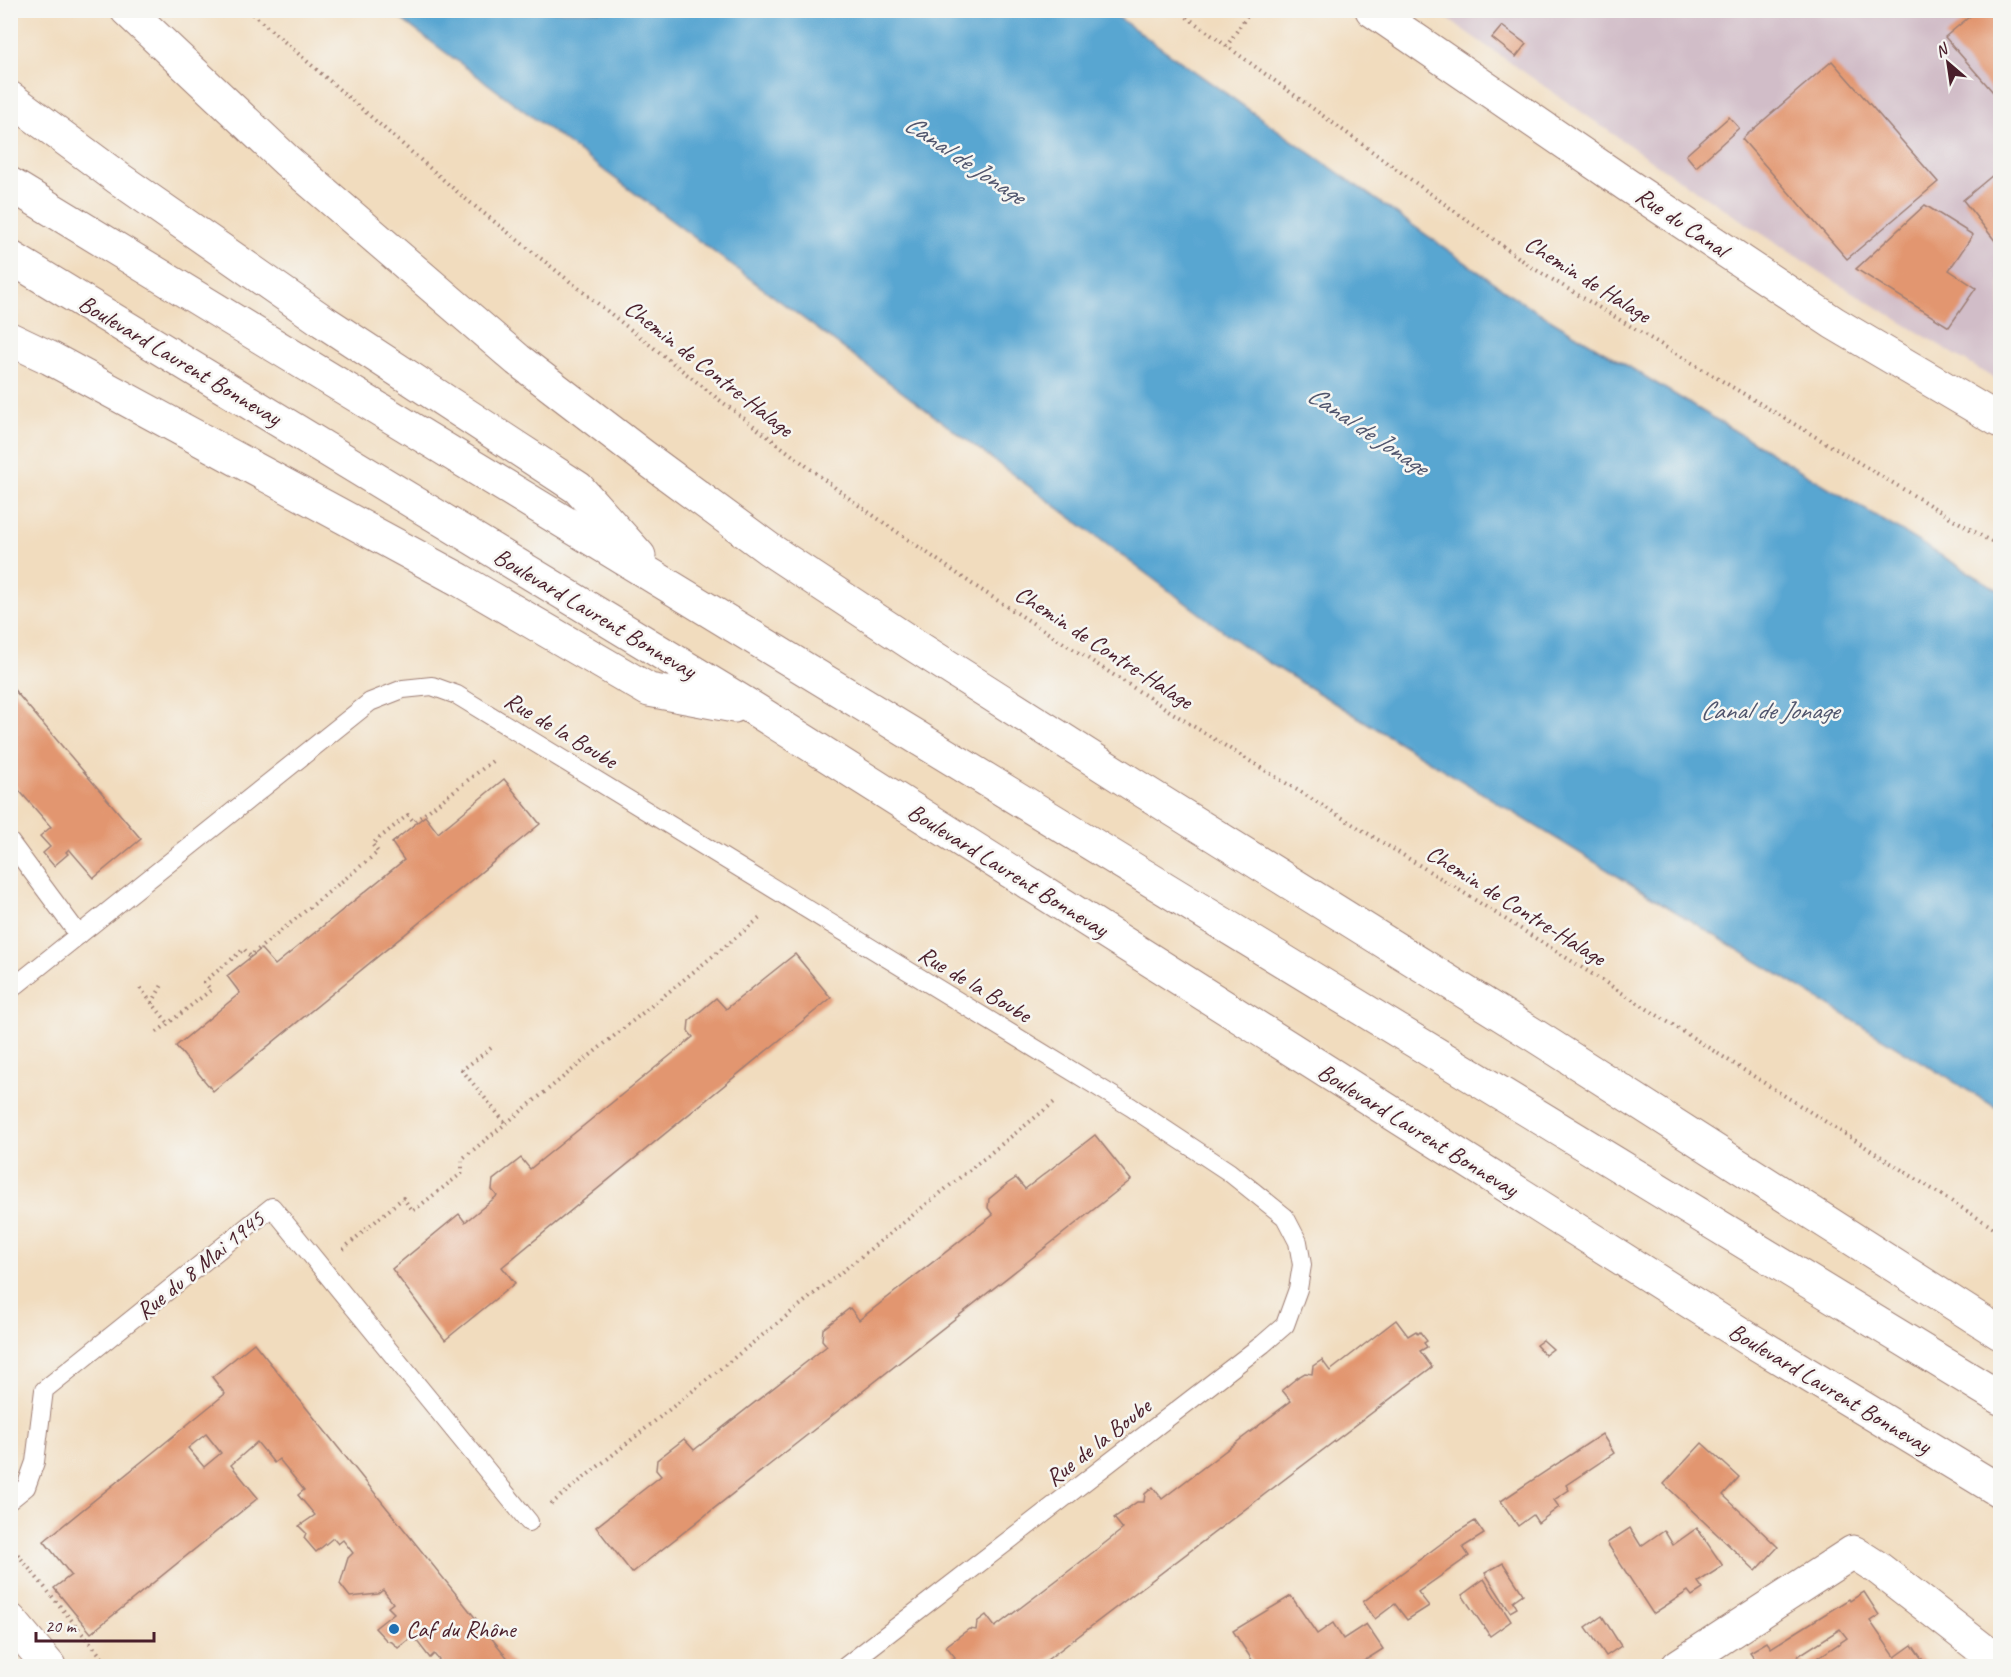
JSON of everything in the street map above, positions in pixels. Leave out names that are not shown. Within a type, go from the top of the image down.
[{"type":"main road","points":[[127,10],[287,161],[510,352],[769,549],[950,668],[1534,1035],[2001,1333]]},
{"type":"main road","name":"Rue du Canal","points":[[1372,10],[1627,185],[1834,323],[2001,421]]},
{"type":"main road","points":[[10,98],[118,178],[323,321],[578,488],[665,584]]},
{"type":"main road","points":[[10,184],[2001,1398]]},
{"type":"main road","name":"Boulevard Laurent Bonnevay","points":[[10,257],[754,709],[1749,1339],[2001,1491]]},
{"type":"main road","points":[[10,339],[61,364],[460,580],[649,690],[754,709]]},
{"type":"main road","points":[[1678,1666],[1853,1552],[1878,1568],[2001,1663]]},
{"type":"main road","points":[[10,1620],[49,1666]]},
{"type":"lane","name":"Rue de la Boube","points":[[10,990],[370,702],[403,689],[432,686],[457,695],[1131,1107],[1229,1172],[1285,1216],[1298,1242],[1302,1265],[1298,1289],[1285,1325],[846,1666]]},
{"type":"lane","points":[[10,842],[79,935]]},
{"type":"lane","name":"Rue du 8 Mai 1945","points":[[10,1500],[26,1487],[35,1462],[44,1390],[272,1207],[529,1522]]},
{"type":"path","name":"Chemin de Contre-Halage","points":[[248,10],[462,196],[717,398],[854,502],[975,586],[1193,726],[1435,875],[2001,1232]]},
{"type":"path","name":"Chemin de Halage","points":[[1177,10],[1533,268],[2001,547]]},
{"type":"path","points":[[1226,47],[1251,10]]},
{"type":"path","points":[[156,1032],[211,990],[204,982],[244,949],[250,956],[378,852],[372,844],[408,816],[414,822],[495,759]]},
{"type":"path","points":[[338,1253],[403,1198],[412,1211],[462,1173],[462,1160],[760,918]]},
{"type":"path","points":[[152,1003],[162,985]]},
{"type":"path","points":[[140,987],[168,1023]]},
{"type":"path","points":[[491,1048],[462,1070],[506,1124]]},
{"type":"path","points":[[529,1522],[1057,1100]]},
{"type":"path","points":[[10,1545],[109,1666]]},
{"type":"shaded area","points":[[1436,11],[2000,11],[2000,382],[1834,281],[1662,168]]},
{"type":"water","name":"Canal de Jonage","points":[[390,11],[1109,11],[1520,301],[2000,591],[2000,1110],[1253,653]]},
{"type":"building","points":[[1974,10],[2000,10],[2000,100],[1945,37],[1975,12]]},
{"type":"building","points":[[1502,26],[1526,44],[1516,57],[1492,38]]},
{"type":"building","points":[[1832,61],[1938,182],[1847,259],[1742,139]]},
{"type":"building","points":[[1729,117],[1739,128],[1696,167],[1686,155]]},
{"type":"building","points":[[2000,169],[2000,247],[1963,200]]},
{"type":"building","points":[[1925,205],[1973,235],[1949,270],[1976,288],[1949,327],[1856,269]]},
{"type":"building","points":[[10,685],[141,839],[94,878],[69,849],[66,852],[68,854],[54,866],[43,853],[50,847],[40,836],[51,827],[10,780]]},
{"type":"building","points":[[504,779],[540,824],[213,1091],[176,1046],[240,993],[227,976],[261,949],[275,965],[404,860],[392,843],[399,837],[425,816],[438,833]]},
{"type":"building","points":[[795,954],[831,998],[502,1267],[515,1283],[445,1340],[392,1269],[459,1214],[465,1222],[497,1196],[492,1190],[493,1180],[521,1158],[530,1169],[693,1037],[688,1031],[689,1021],[716,998],[726,1009]]},
{"type":"building","points":[[1095,1135],[1131,1180],[632,1573],[596,1527],[661,1476],[656,1470],[657,1460],[684,1439],[694,1450],[827,1346],[822,1340],[823,1329],[850,1308],[859,1320],[993,1215],[988,1208],[989,1199],[1007,1184],[1016,1178],[1025,1189]]},
{"type":"building","points":[[1396,1320],[1408,1336],[1416,1331],[1418,1334],[1420,1332],[1427,1341],[1424,1343],[1427,1347],[1420,1351],[1432,1367],[1039,1666],[943,1666],[955,1657],[946,1646],[969,1629],[976,1630],[977,1622],[986,1615],[995,1627],[1078,1564],[1123,1529],[1114,1518],[1137,1502],[1144,1502],[1145,1494],[1153,1487],[1162,1499],[1291,1401],[1282,1390],[1298,1377],[1305,1373],[1312,1374],[1313,1366],[1322,1360],[1330,1371]]},
{"type":"building","points":[[1543,1340],[1553,1349],[1545,1355],[1536,1345]]},
{"type":"building","points":[[254,1343],[514,1666],[444,1666],[434,1654],[430,1658],[413,1636],[398,1648],[392,1642],[387,1641],[375,1628],[394,1613],[388,1607],[393,1603],[383,1590],[378,1594],[350,1597],[340,1584],[348,1558],[353,1553],[343,1540],[338,1544],[333,1538],[316,1552],[304,1538],[306,1533],[299,1526],[315,1515],[298,1495],[304,1490],[279,1459],[274,1463],[257,1442],[231,1465],[258,1498],[91,1633],[54,1588],[71,1575],[44,1541],[225,1394],[212,1377]],"holes":[[[206,1434],[221,1453],[204,1467],[188,1448]]]},
{"type":"building","points":[[1602,1434],[1614,1453],[1566,1485],[1569,1490],[1554,1500],[1559,1507],[1538,1523],[1533,1515],[1518,1526],[1501,1501]]},
{"type":"building","points":[[1702,1443],[1739,1477],[1723,1495],[1778,1547],[1756,1571],[1664,1484]]},
{"type":"building","points":[[1475,1521],[1484,1534],[1463,1547],[1469,1556],[1418,1592],[1429,1606],[1407,1620],[1395,1604],[1375,1619],[1363,1602]]},
{"type":"building","points":[[1630,1528],[1641,1546],[1664,1530],[1673,1545],[1697,1528],[1723,1566],[1698,1582],[1703,1589],[1692,1596],[1688,1591],[1653,1614],[1607,1543]]},
{"type":"building","points":[[1503,1563],[1523,1594],[1513,1601],[1517,1608],[1510,1612],[1485,1573]]},
{"type":"building","points":[[1484,1579],[1511,1621],[1490,1636],[1462,1595]]},
{"type":"building","points":[[1864,1592],[1879,1615],[1870,1621],[1895,1657],[1912,1645],[1927,1666],[1806,1666],[1847,1638],[1840,1629],[1798,1656],[1805,1666],[1760,1666],[1750,1652],[1767,1642],[1771,1648]]},
{"type":"building","points":[[1291,1596],[1317,1634],[1333,1623],[1343,1639],[1366,1624],[1383,1649],[1356,1666],[1256,1666],[1233,1631]]},
{"type":"building","points":[[1602,1616],[1621,1646],[1606,1656],[1586,1627]]},
{"type":"place","name":"Caf du Rhône","points":[[394,1629]]}]
